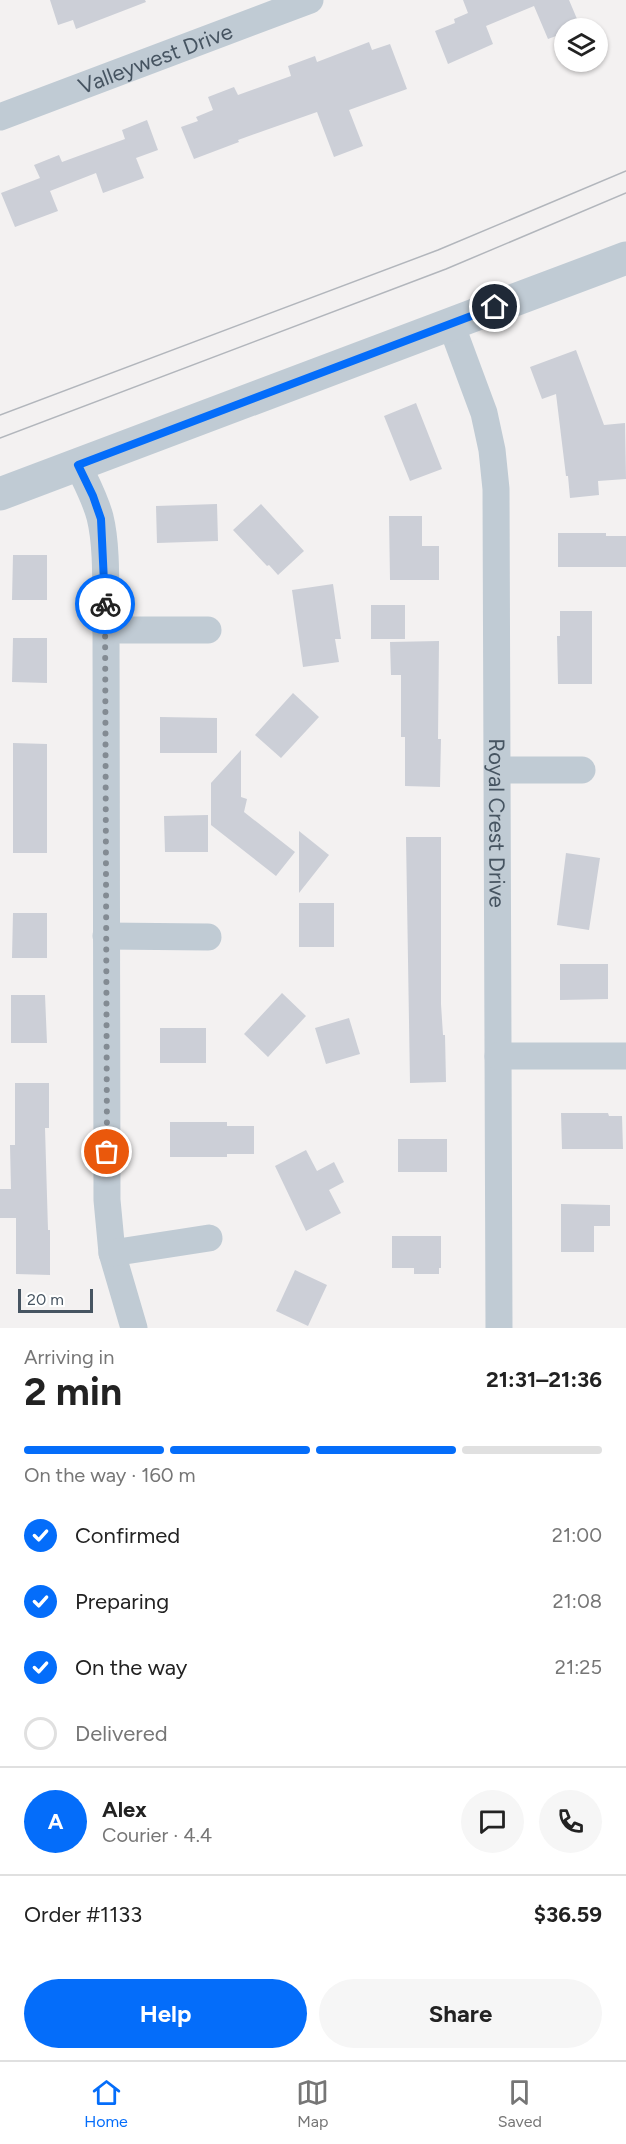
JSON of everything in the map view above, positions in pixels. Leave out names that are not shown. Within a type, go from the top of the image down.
[{"type":"street","name":"Valleywest Drive","points":[[0,117],[310,0]]},
{"type":"street","points":[[0,494],[626,258]]},
{"type":"street","name":"Royal Crest Drive","points":[[451,324],[484,413],[492,450],[496,489],[499,1328]]},
{"type":"street","points":[[78,465],[101,519],[104,549],[107,1200],[112,1253],[134,1328]]},
{"type":"street","points":[[106,630],[208,630]]},
{"type":"street","points":[[498,770],[582,770]]},
{"type":"street","points":[[106,936],[208,937]]},
{"type":"street","points":[[498,1056],[626,1056]]},
{"type":"street","points":[[112,1253],[209,1238]]},
{"type":"building","points":[[50,0],[145,0],[146,2],[76,29],[73,20],[58,25]]},
{"type":"building","points":[[463,0],[569,0],[577,18],[554,18],[554,37],[548,39],[534,6],[486,26],[493,44],[448,64],[435,31],[455,23],[454,19],[468,13]]},
{"type":"building","points":[[369,42],[372,50],[390,44],[407,89],[349,110],[363,146],[334,157],[317,112],[238,140],[239,142],[194,159],[181,127],[198,121],[196,117],[213,110],[208,97],[234,87],[238,95],[291,76],[288,66],[315,56],[317,62]]},
{"type":"building","points":[[147,120],[158,150],[136,158],[144,178],[103,193],[96,173],[50,191],[58,211],[15,227],[1,193],[40,178],[34,165],[59,155],[62,162],[125,139],[122,130]]},
{"type":"building","points":[[576,350],[604,425],[625,423],[626,479],[598,481],[599,495],[570,498],[556,394],[542,399],[530,367]]},
{"type":"building","points":[[416,403],[442,469],[410,481],[384,416]]},
{"type":"building","points":[[217,504],[218,541],[157,543],[156,506]]},
{"type":"building","points":[[261,504],[304,551],[278,575],[233,530]]},
{"type":"building","points":[[389,516],[422,516],[422,546],[439,546],[439,580],[390,580]]},
{"type":"building","points":[[558,533],[606,533],[606,536],[626,536],[626,567],[558,567]]},
{"type":"building","points":[[13,555],[47,555],[47,600],[12,600]]},
{"type":"building","points":[[333,584],[341,639],[335,639],[339,662],[303,667],[292,590]]},
{"type":"building","points":[[371,605],[405,605],[405,639],[371,639]]},
{"type":"building","points":[[560,611],[592,611],[592,684],[558,684],[557,636],[560,636]]},
{"type":"building","points":[[13,638],[47,638],[47,683],[12,682]]},
{"type":"building","points":[[439,641],[440,787],[405,786],[405,737],[401,737],[401,675],[391,675],[390,642]]},
{"type":"building","points":[[293,693],[319,717],[281,758],[255,735]]},
{"type":"building","points":[[160,717],[217,718],[217,753],[160,753]]},
{"type":"building","points":[[13,743],[47,744],[47,853],[13,853]]},
{"type":"building","points":[[241,750],[241,797],[247,799],[244,812],[295,852],[276,876],[211,825],[211,783]]},
{"type":"building","points":[[208,815],[208,852],[165,852],[164,816]]},
{"type":"building","points":[[299,831],[329,855],[299,893]]},
{"type":"building","points":[[406,837],[441,837],[441,1004],[443,1035],[445,1035],[446,1082],[410,1083]]},
{"type":"building","points":[[566,853],[600,858],[589,930],[557,925]]},
{"type":"building","points":[[299,903],[334,903],[334,947],[299,947]]},
{"type":"building","points":[[13,913],[47,913],[47,958],[12,958]]},
{"type":"building","points":[[560,964],[608,964],[608,999],[560,1000]]},
{"type":"building","points":[[282,993],[306,1016],[268,1057],[244,1034]]},
{"type":"building","points":[[11,995],[45,995],[47,1043],[11,1043]]},
{"type":"building","points":[[349,1018],[360,1054],[326,1064],[315,1028]]},
{"type":"building","points":[[160,1028],[206,1028],[206,1063],[160,1063]]},
{"type":"building","points":[[15,1083],[49,1083],[49,1128],[45,1128],[50,1275],[16,1274],[16,1218],[0,1218],[0,1189],[11,1189],[10,1145],[15,1145]]},
{"type":"building","points":[[561,1113],[608,1113],[609,1116],[622,1116],[623,1149],[562,1149]]},
{"type":"building","points":[[170,1122],[227,1122],[227,1126],[254,1126],[254,1154],[227,1154],[227,1157],[170,1157]]},
{"type":"building","points":[[398,1139],[447,1139],[447,1172],[398,1172]]},
{"type":"building","points":[[306,1150],[317,1171],[334,1162],[344,1182],[329,1190],[341,1213],[306,1231],[275,1166]]},
{"type":"building","points":[[561,1204],[610,1205],[610,1226],[594,1226],[594,1252],[561,1252]]},
{"type":"building","points":[[392,1236],[441,1236],[439,1274],[414,1274],[414,1268],[392,1268]]},
{"type":"building","points":[[295,1270],[327,1285],[308,1326],[276,1311]]},
{"type":"tram line","points":[[0,415],[438,250],[626,171]]},
{"type":"tram line","points":[[0,438],[446,269],[626,193]]},
{"type":"way so far","points":[[105,604],[107,1152]]},
{"type":"route","points":[[105,604],[101,519],[78,465],[495,307]]}]
